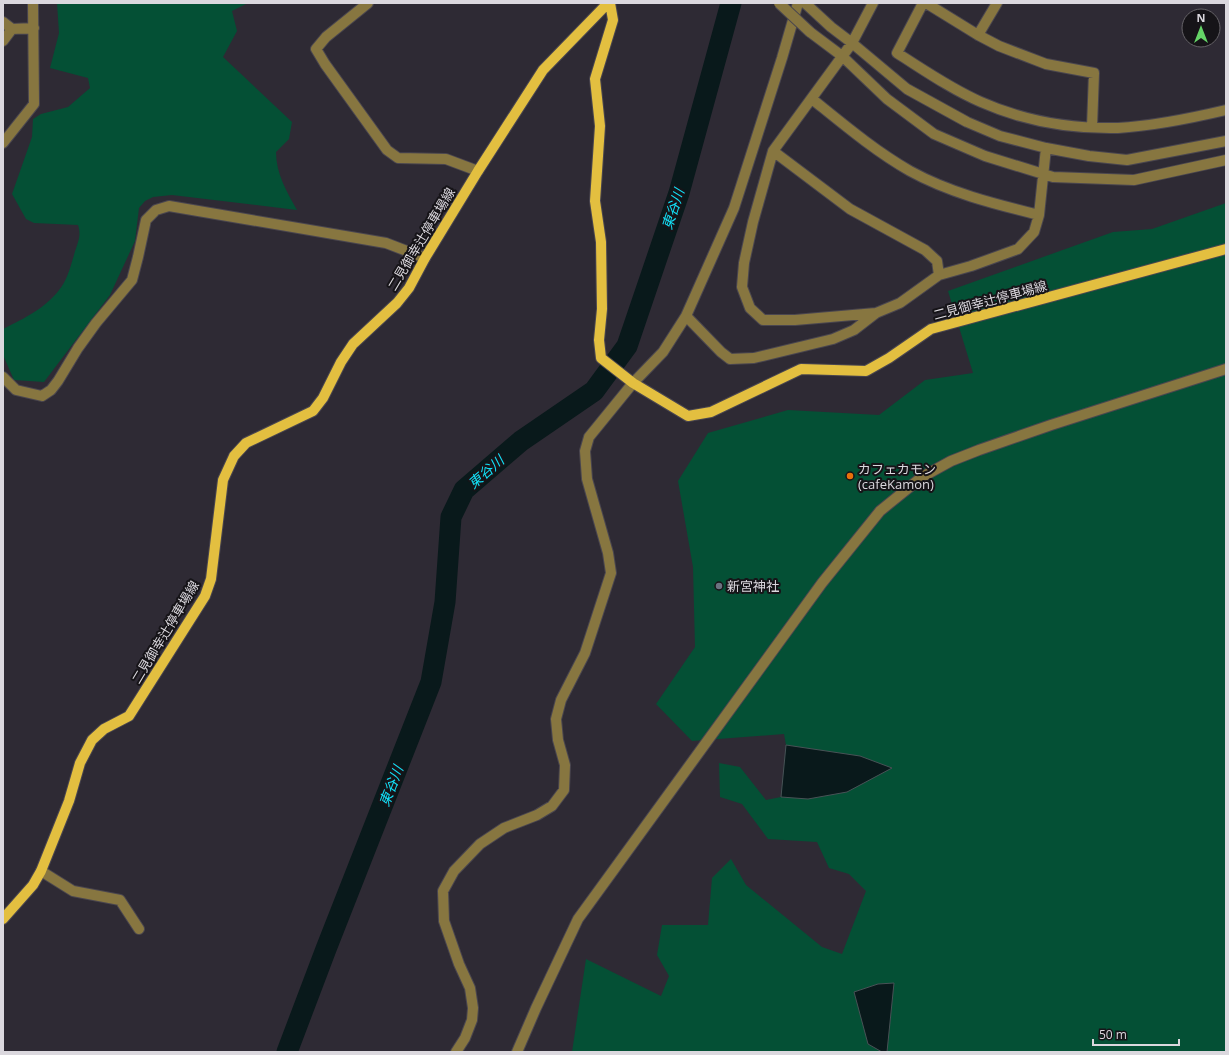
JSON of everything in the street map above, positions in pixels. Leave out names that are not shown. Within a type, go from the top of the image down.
[{"type":"main road","name":"二見御幸辻停車場線","points":[[3,919],[33,885],[41,872],[69,801],[80,763],[92,740],[104,729],[129,716],[205,596],[211,579],[223,480],[234,456],[246,443],[313,411],[323,398],[341,362],[353,344],[397,303],[410,288],[425,258],[478,170],[543,70],[609,3]]},
{"type":"main road","name":"二見御幸辻停車場線","points":[[609,3],[613,20],[595,79],[600,126],[595,201],[601,242],[602,309],[599,340],[601,358],[634,383],[688,416],[711,412],[801,369],[866,371],[889,358],[931,329],[1226,249]]},
{"type":"street","points":[[3,143],[34,104],[34,3]]},
{"type":"street","points":[[368,3],[326,37],[316,49],[325,64],[387,150],[392,154],[398,158],[446,159],[478,170]]},
{"type":"street","points":[[778,3],[810,32],[842,56],[887,99],[934,134],[985,156],[1053,177],[1134,180],[1226,160]]},
{"type":"street","points":[[456,1052],[465,1038],[472,1020],[473,1008],[470,988],[459,964],[444,921],[443,891],[454,872],[480,844],[504,828],[537,816],[552,806],[564,790],[565,765],[558,740],[556,719],[561,700],[585,653],[611,573],[608,553],[586,479],[585,451],[589,437],[634,383],[663,352],[686,316],[734,208],[798,3]]},
{"type":"street","points":[[805,3],[819,17],[907,89],[960,119],[1000,136],[1046,148],[1089,156],[1128,160],[1226,141]]},
{"type":"street","points":[[873,3],[852,43],[773,151],[753,222],[744,263],[742,287],[750,308],[763,320],[796,320],[876,313]]},
{"type":"street","points":[[923,3],[897,52],[938,79],[980,102],[1001,110],[1043,122],[1119,128],[1160,123],[1226,110]]},
{"type":"street","points":[[926,3],[998,46],[1046,64],[1094,73],[1092,127]]},
{"type":"street","points":[[978,35],[997,3]]},
{"type":"street","points":[[3,22],[12,29],[34,28]]},
{"type":"street","points":[[3,41],[12,29]]},
{"type":"street","points":[[812,99],[863,140],[910,171],[956,192],[1039,215]]},
{"type":"street","points":[[686,316],[721,352],[730,358],[754,358],[833,339],[854,330],[876,313],[900,303],[939,275],[971,266],[1018,249],[1034,232],[1039,215],[1046,148]]},
{"type":"street","points":[[773,151],[850,209],[925,250],[937,261],[939,275]]},
{"type":"street","points":[[3,377],[16,390],[42,396],[51,390],[96,323],[132,280],[146,220],[156,210],[169,206],[386,243],[425,258]]},
{"type":"street","points":[[517,1052],[578,919],[822,583],[880,511],[922,477],[951,461],[1044,428],[1226,369]]},
{"type":"street","points":[[41,872],[73,891],[120,900],[139,929]]},
{"type":"green space","points":[[57,3],[248,3],[232,11],[237,31],[223,57],[292,122],[289,139],[276,152],[276,160],[286,190],[297,210],[172,195],[153,197],[145,201],[139,208],[135,241],[110,295],[44,382],[14,380],[3,355],[3,329],[20,321],[43,306],[62,286],[68,275],[79,237],[78,225],[34,223],[26,219],[12,194],[32,137],[33,119],[41,114],[68,107],[90,88],[88,78],[50,68],[59,33]]},
{"type":"green space","points":[[1226,203],[1226,1052],[887,1052],[894,983],[868,1044],[882,1052],[572,1052],[586,959],[661,996],[669,976],[657,955],[662,925],[708,925],[712,878],[731,859],[746,885],[822,947],[842,954],[866,891],[849,874],[829,868],[817,842],[768,839],[742,804],[720,797],[719,763],[740,767],[766,800],[781,797],[786,745],[784,734],[692,741],[656,704],[695,647],[693,567],[678,481],[708,433],[788,410],[879,415],[925,380],[973,373],[948,291],[1113,232],[1152,229]]},
{"type":"shaded area","points":[[786,745],[860,756],[892,768],[847,792],[808,799],[781,797]]},
{"type":"shaded area","points":[[894,983],[887,1052],[882,1052],[868,1044],[854,992],[878,984]]},
{"type":"waterway","name":"東谷川","points":[[287,1052],[431,682],[445,602],[451,517],[464,490],[521,441],[594,391],[627,346],[679,193],[731,3]]},
{"type":"place","name":"カフェカモン (cafeKamon)","points":[[850,476]]},
{"type":"place","name":"新宮神社","points":[[719,586]]}]
